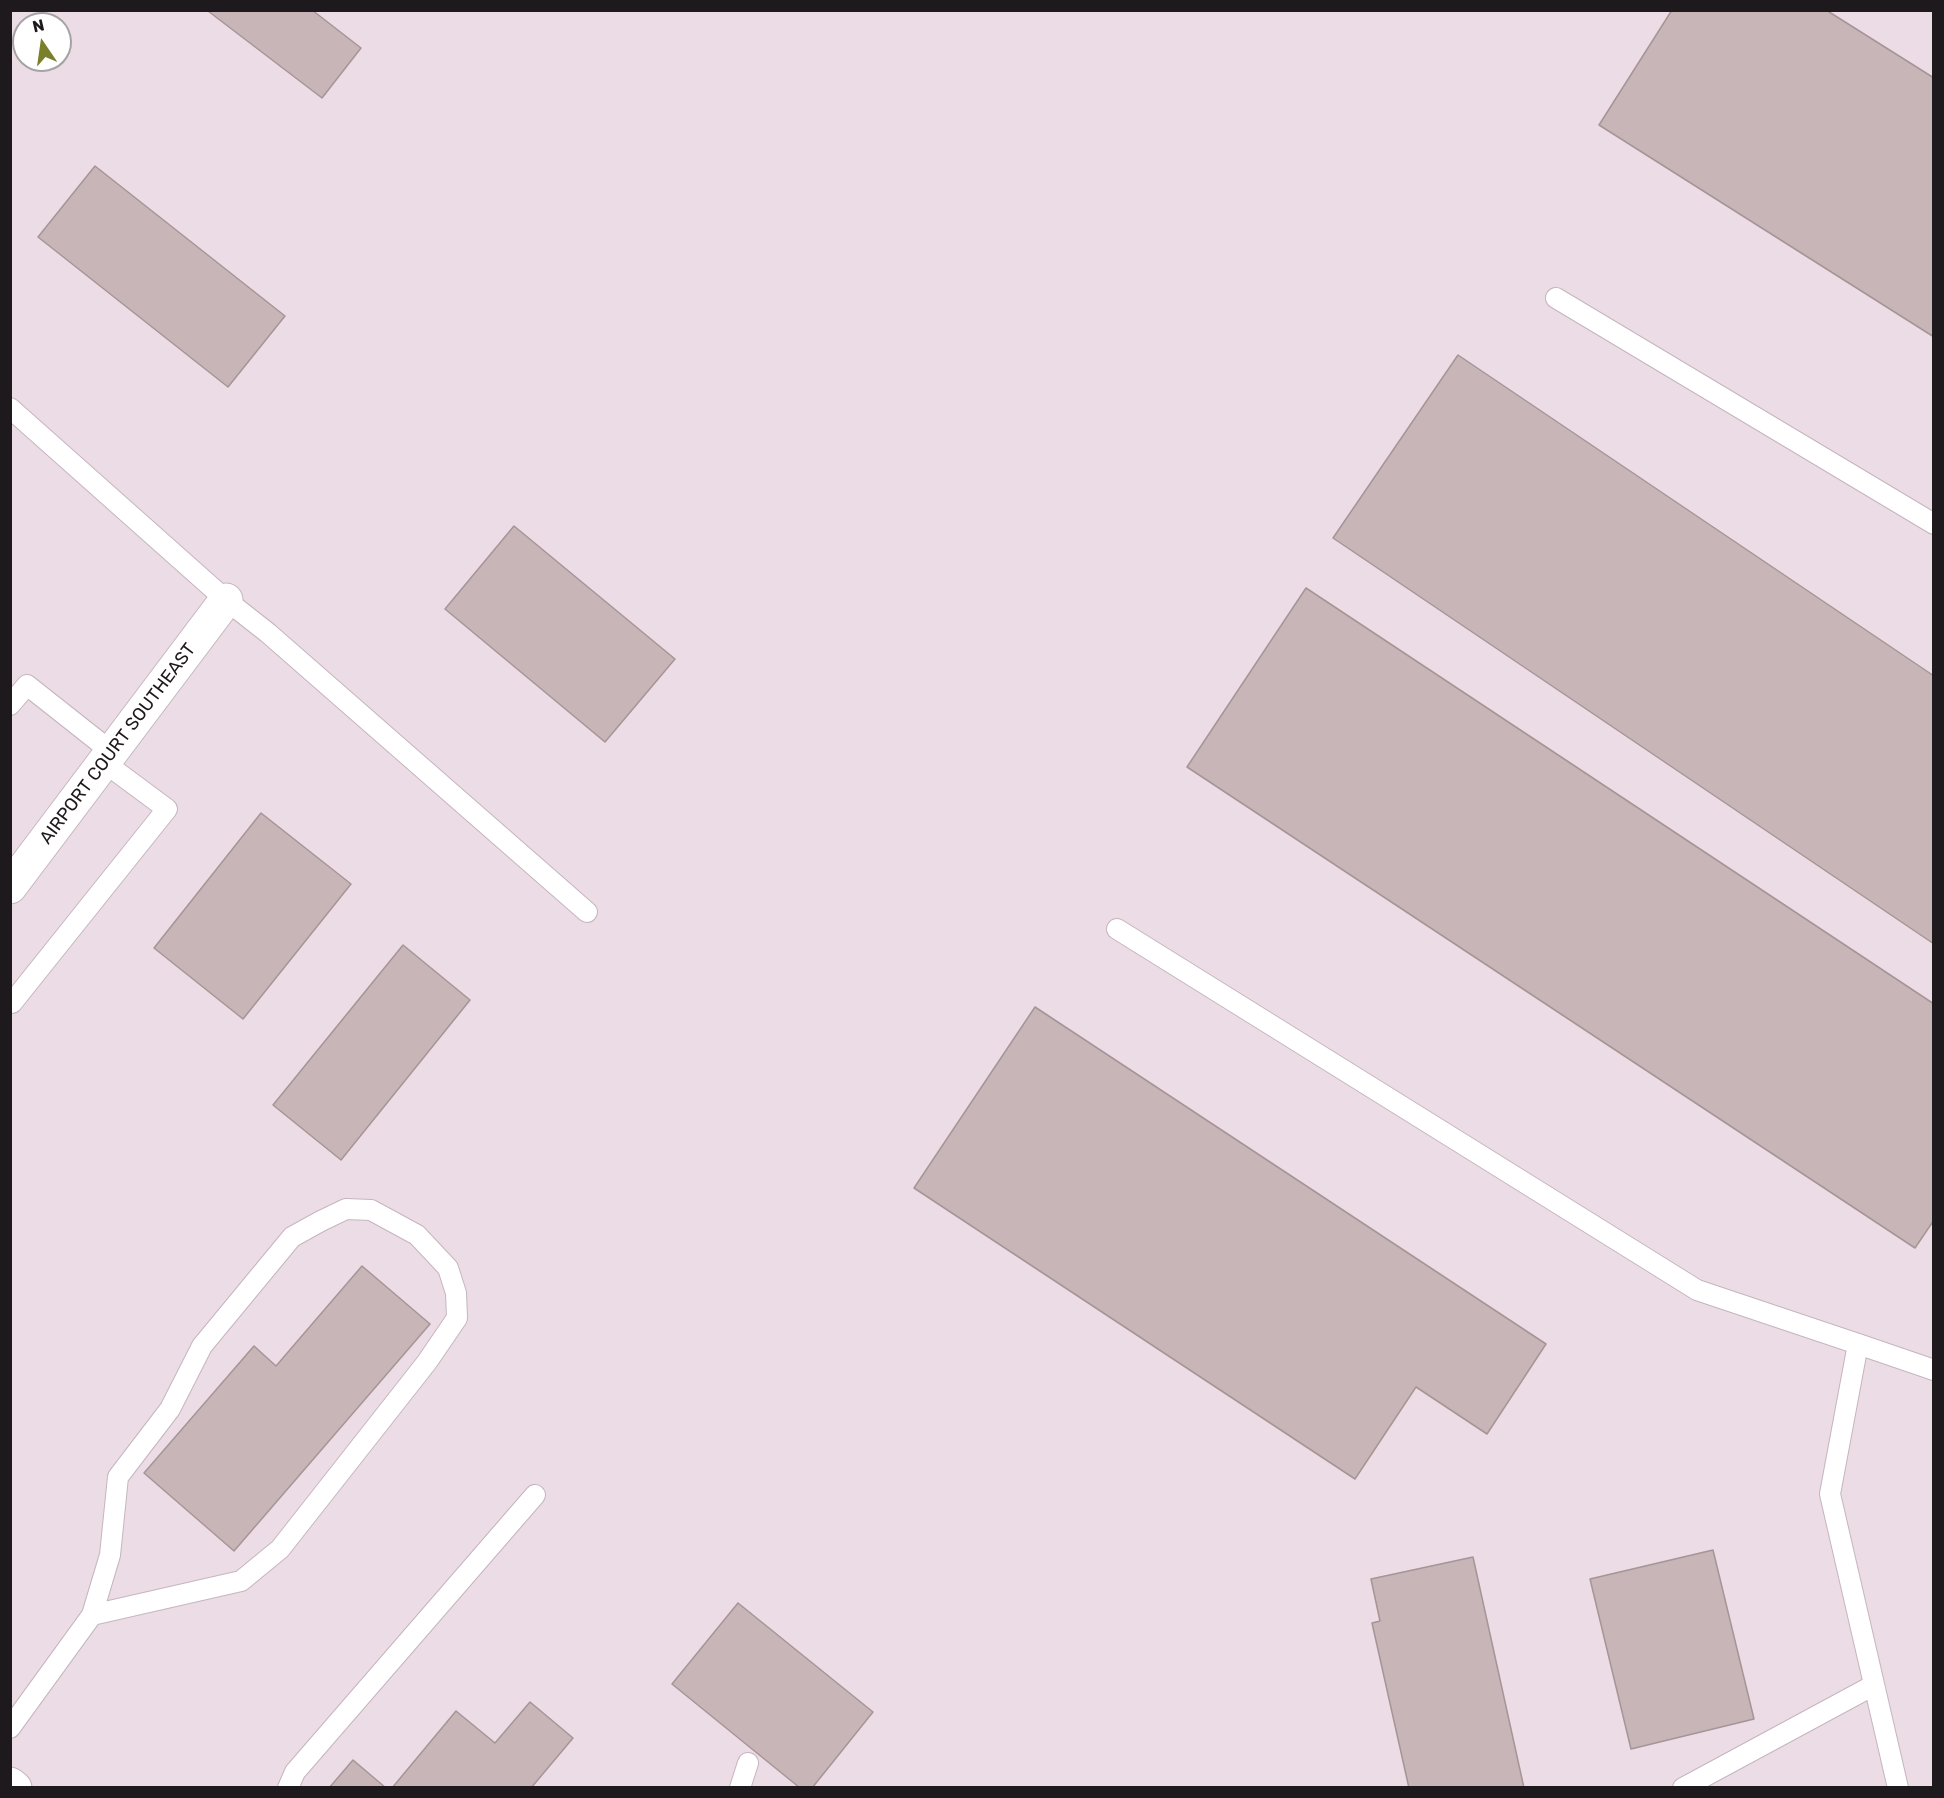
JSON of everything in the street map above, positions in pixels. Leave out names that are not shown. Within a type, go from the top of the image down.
[{"type":"street","name":"AIRPORT COURT SOUTHEAST","points":[[10,887],[226,600]]},
{"type":"street","points":[[10,1784],[15,1788]]},
{"type":"lane","points":[[1556,298],[1934,524]]},
{"type":"lane","points":[[10,408],[226,600],[268,633],[587,912]]},
{"type":"lane","points":[[10,705],[27,685],[167,809],[12,1003],[10,1001]]},
{"type":"lane","points":[[1117,929],[1697,1290],[1934,1370]]},
{"type":"lane","points":[[10,1728],[92,1616],[110,1555],[118,1477],[170,1408],[202,1346],[292,1237],[346,1209],[371,1210],[417,1235],[448,1268],[456,1293],[457,1318],[427,1362],[280,1549],[241,1581],[92,1616]]},
{"type":"lane","points":[[1858,1344],[1830,1494],[1898,1788]]},
{"type":"lane","points":[[288,1788],[295,1772],[535,1495]]},
{"type":"lane","points":[[1683,1788],[1874,1685]]},
{"type":"lane","points":[[740,1788],[748,1763]]},
{"type":"building","points":[[312,10],[361,48],[322,98],[208,11]]},
{"type":"building","points":[[1672,10],[1826,10],[1934,78],[1934,337],[1599,125]]},
{"type":"building","points":[[95,166],[285,316],[228,387],[38,237]]},
{"type":"building","points":[[1458,355],[1934,676],[1934,944],[1333,538]]},
{"type":"building","points":[[514,526],[675,659],[605,742],[445,609]]},
{"type":"building","points":[[1306,588],[1934,1004],[1934,1220],[1915,1248],[1187,767]]},
{"type":"building","points":[[261,813],[351,884],[243,1019],[154,948]]},
{"type":"building","points":[[403,945],[470,1000],[341,1160],[273,1105]]},
{"type":"building","points":[[1035,1007],[1546,1344],[1487,1434],[1416,1387],[1355,1479],[914,1188]]},
{"type":"building","points":[[362,1266],[430,1324],[234,1551],[144,1473],[254,1346],[276,1366]]},
{"type":"building","points":[[1713,1550],[1754,1719],[1631,1749],[1590,1579]]},
{"type":"building","points":[[1473,1557],[1524,1788],[1409,1788],[1372,1623],[1380,1621],[1371,1579]]},
{"type":"building","points":[[738,1603],[873,1712],[812,1788],[800,1788],[672,1684]]},
{"type":"building","points":[[530,1702],[573,1738],[531,1788],[392,1788],[456,1711],[495,1743]]},
{"type":"building","points":[[353,1760],[386,1788],[329,1788]]}]
